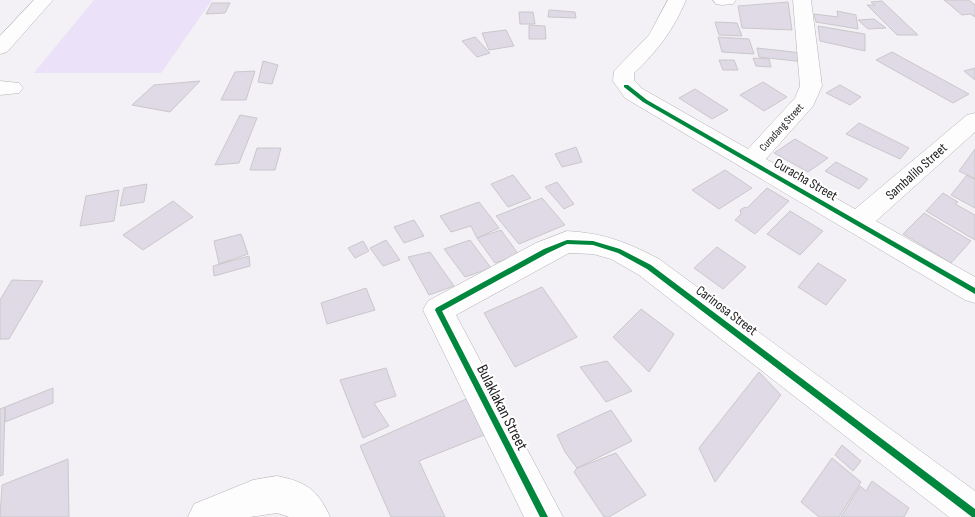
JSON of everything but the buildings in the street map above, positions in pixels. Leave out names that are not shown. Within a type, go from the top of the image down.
[{"type":"street","points":[[0,48],[44,0]]},
{"type":"street","name":"Curacha Street","points":[[677,0],[659,36],[624,71],[623,81],[626,86],[645,101],[975,291]]},
{"type":"street","points":[[722,0],[727,0]]},
{"type":"street","name":"Curadang Street","points":[[750,162],[804,101],[811,86],[802,0]]},
{"type":"street","name":"Sambalilo Street","points":[[858,223],[975,120]]},
{"type":"street","name":"Carinosa Street","points":[[438,310],[546,251],[567,242],[593,243],[620,252],[649,267],[975,514]]},
{"type":"street","name":"Bulaklakan Street","points":[[438,310],[544,517]]},
{"type":"street","points":[[207,517],[250,498],[276,494],[294,498],[308,510],[311,517]]},
{"type":"shaded area","points":[[94,0],[212,0],[161,73],[34,73]]},
{"type":"cycle path","points":[[626,86],[645,101],[975,291]]},
{"type":"cycle path","points":[[544,517],[438,310],[546,251],[567,242],[593,243],[620,251],[649,267],[975,514]]}]
